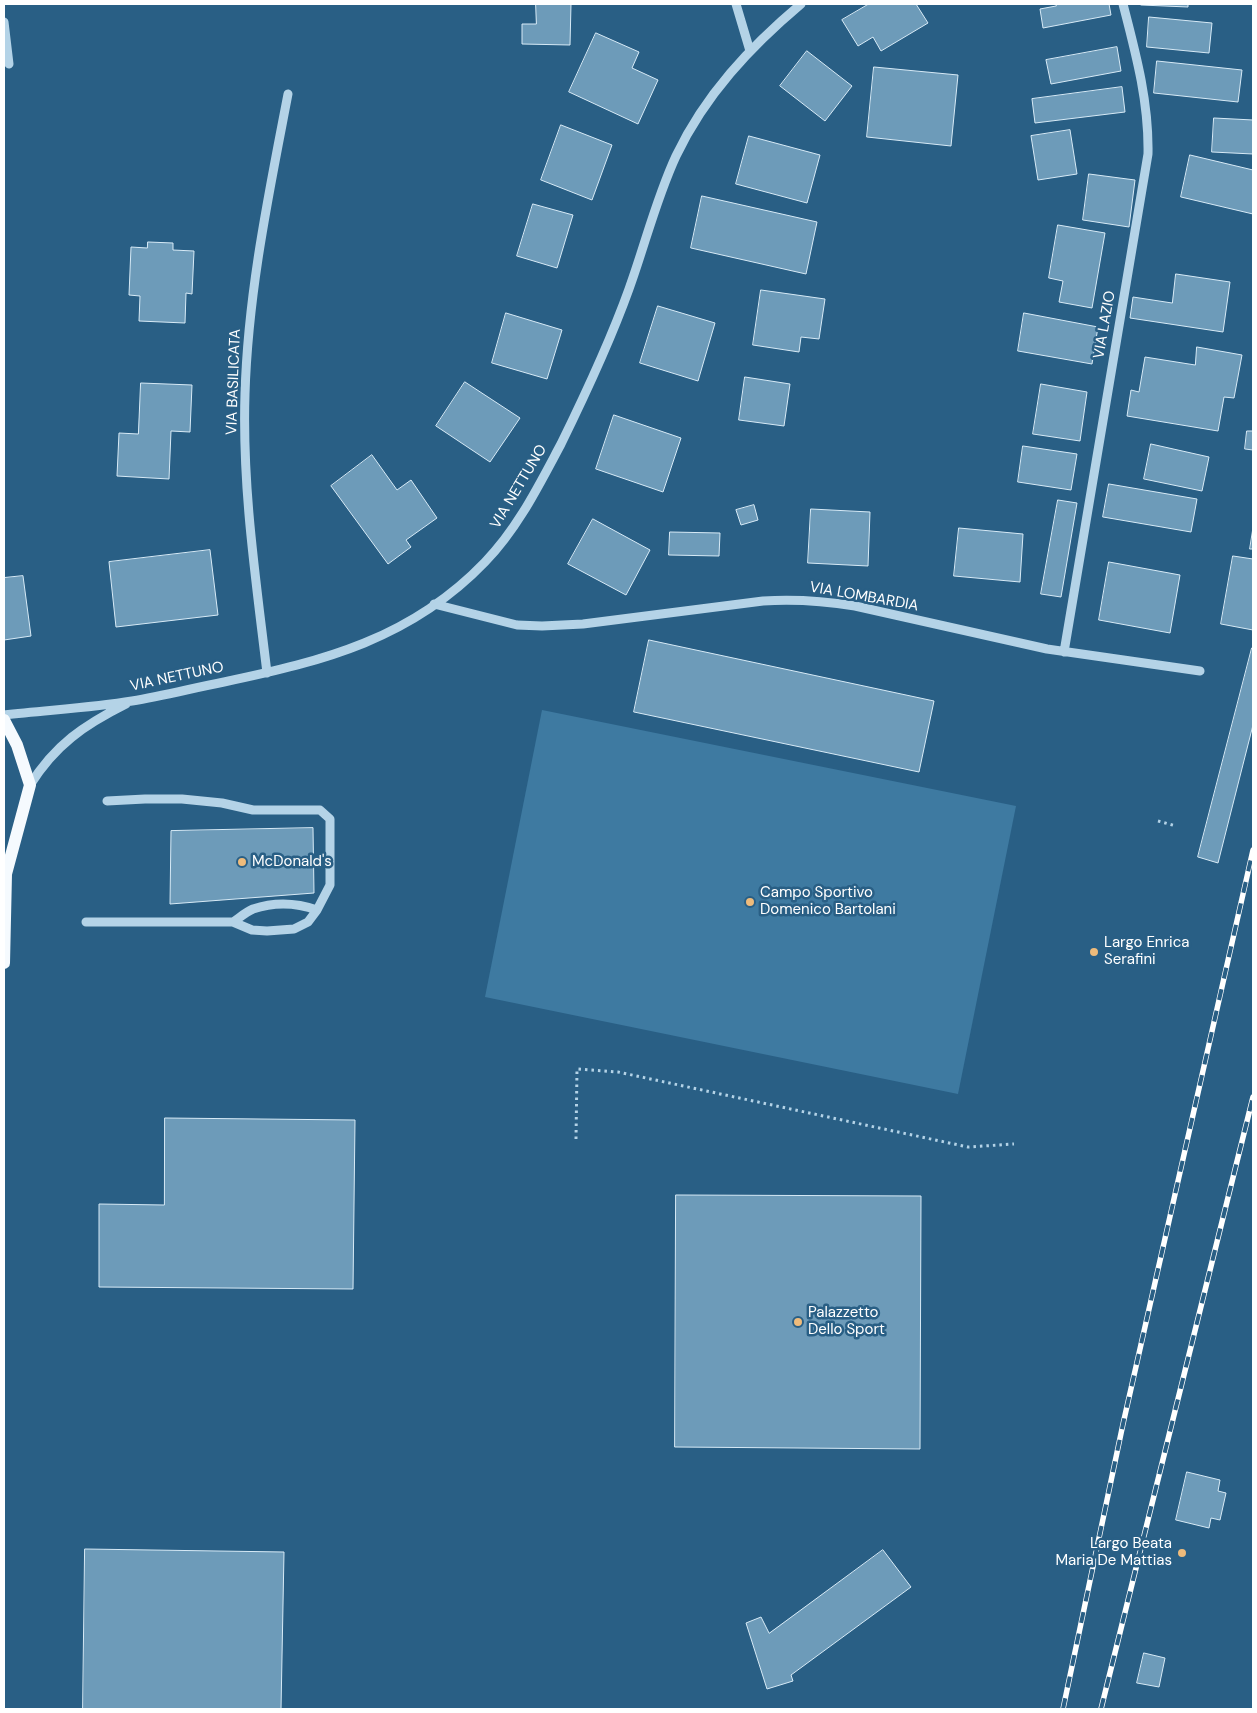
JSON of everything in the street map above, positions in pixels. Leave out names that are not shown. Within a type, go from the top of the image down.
[{"type":"main road","points":[[4,720],[17,745],[30,785],[5,870],[4,964]]},
{"type":"street","points":[[736,4],[750,51]]},
{"type":"street","name":"VIA NETTUNO","points":[[4,715],[131,701],[312,662],[369,642],[392,631],[456,588],[486,560],[511,530],[538,486],[575,415],[613,332],[657,205],[676,157],[698,116],[722,81],[750,51],[801,4]]},
{"type":"street","name":"VIA LAZIO","points":[[1064,652],[1148,154],[1147,121],[1142,77],[1123,4]]},
{"type":"street","points":[[4,22],[9,64]]},
{"type":"street","name":"VIA BASILICATA","points":[[267,673],[248,512],[245,457],[245,391],[256,270],[288,94]]},
{"type":"street","name":"VIA LOMBARDIA","points":[[434,604],[517,625],[557,626],[596,623],[763,601],[816,600],[855,606],[1064,652],[1200,671]]},
{"type":"street","points":[[30,785],[51,758],[80,730],[96,719],[131,701]]},
{"type":"street","points":[[86,922],[233,922],[252,930],[294,929],[308,922],[317,910],[330,885],[330,819],[320,810],[253,810],[222,803],[182,799],[106,801]]},
{"type":"street","points":[[233,922],[252,910],[276,904],[300,904],[317,910]]},
{"type":"path","points":[[1158,821],[1176,826]]},
{"type":"path","points":[[576,1139],[577,1069],[618,1072],[968,1147],[1014,1144]]},
{"type":"shaded area","name":"Campo Sportivo Domenico Bartolani","points":[[542,710],[1016,806],[958,1094],[485,997]]},
{"type":"building","points":[[536,4],[571,4],[570,45],[522,44],[522,24],[536,24]]},
{"type":"building","points":[[869,4],[916,4],[928,23],[881,51],[873,37],[858,46],[842,20]]},
{"type":"building","points":[[1056,4],[1109,4],[1111,15],[1043,28],[1040,9],[1056,6]]},
{"type":"building","points":[[1188,4],[1188,7],[1141,5]]},
{"type":"building","points":[[1149,17],[1212,23],[1209,53],[1147,47]]},
{"type":"building","points":[[596,33],[639,52],[632,68],[658,80],[638,124],[569,92]]},
{"type":"building","points":[[1117,47],[1121,71],[1051,84],[1046,60]]},
{"type":"building","points":[[807,51],[852,86],[825,121],[780,86]]},
{"type":"building","points":[[1157,61],[1242,70],[1238,102],[1154,93]]},
{"type":"building","points":[[874,67],[958,75],[951,146],[867,137]]},
{"type":"building","points":[[1122,87],[1125,112],[1035,123],[1032,99]]},
{"type":"building","points":[[1214,118],[1253,120],[1253,154],[1212,152]]},
{"type":"building","points":[[561,125],[612,145],[592,200],[541,180]]},
{"type":"building","points":[[1070,130],[1077,174],[1038,180],[1031,136]]},
{"type":"building","points":[[749,136],[820,155],[807,203],[736,184]]},
{"type":"building","points":[[1190,155],[1253,170],[1253,214],[1181,197]]},
{"type":"building","points":[[1089,174],[1135,180],[1129,227],[1083,220]]},
{"type":"building","points":[[702,196],[817,222],[806,274],[691,248]]},
{"type":"building","points":[[533,204],[573,215],[557,268],[517,256]]},
{"type":"building","points":[[1058,225],[1105,233],[1092,308],[1059,302],[1063,281],[1049,278]]},
{"type":"building","points":[[148,242],[173,243],[173,250],[194,251],[192,294],[186,293],[185,323],[139,321],[140,296],[129,295],[131,247],[147,248]]},
{"type":"building","points":[[1176,274],[1230,282],[1223,332],[1130,318],[1133,297],[1172,303]]},
{"type":"building","points":[[761,290],[825,299],[819,339],[801,337],[799,352],[753,345]]},
{"type":"building","points":[[658,306],[715,323],[698,381],[640,363]]},
{"type":"building","points":[[506,313],[562,330],[547,379],[492,363]]},
{"type":"building","points":[[1024,313],[1098,327],[1092,364],[1018,351]]},
{"type":"building","points":[[1197,347],[1242,355],[1234,398],[1224,397],[1218,431],[1127,416],[1131,390],[1139,392],[1145,357],[1195,365]]},
{"type":"building","points":[[745,377],[790,384],[784,426],[739,420]]},
{"type":"building","points":[[465,382],[520,418],[490,462],[436,426]]},
{"type":"building","points":[[141,383],[192,385],[190,432],[171,431],[169,479],[117,476],[119,433],[138,434]]},
{"type":"building","points":[[1041,384],[1087,392],[1080,441],[1033,434]]},
{"type":"building","points":[[614,415],[681,438],[663,492],[596,469]]},
{"type":"building","points":[[1247,431],[1253,431],[1253,450],[1245,449]]},
{"type":"building","points":[[1151,444],[1209,457],[1202,491],[1144,479]]},
{"type":"building","points":[[1023,446],[1077,454],[1071,490],[1018,482]]},
{"type":"building","points":[[372,455],[397,490],[411,480],[437,518],[406,540],[411,547],[388,564],[331,486]]},
{"type":"building","points":[[1109,484],[1197,499],[1191,532],[1103,517]]},
{"type":"building","points":[[1058,500],[1077,503],[1061,597],[1041,594]]},
{"type":"building","points":[[754,505],[758,520],[741,525],[736,510]]},
{"type":"building","points":[[811,509],[870,512],[868,566],[808,563]]},
{"type":"building","points":[[593,519],[650,550],[626,595],[568,564]]},
{"type":"building","points":[[959,528],[1023,534],[1020,582],[954,576]]},
{"type":"building","points":[[1253,528],[1253,549],[1250,549]]},
{"type":"building","points":[[670,532],[720,533],[719,556],[669,555]]},
{"type":"building","points":[[210,550],[218,615],[116,627],[109,562]]},
{"type":"building","points":[[1233,556],[1253,559],[1253,630],[1221,624]]},
{"type":"building","points":[[1109,562],[1180,575],[1170,633],[1099,620]]},
{"type":"building","points":[[23,576],[31,636],[4,640],[4,578]]},
{"type":"building","points":[[649,640],[934,701],[919,772],[634,712]]},
{"type":"building","points":[[1252,648],[1253,725],[1218,863],[1198,857]]},
{"type":"building","name":"McDonald's","points":[[313,828],[314,893],[170,904],[171,831]]},
{"type":"building","points":[[165,1118],[355,1120],[353,1289],[99,1287],[99,1204],[164,1205]]},
{"type":"building","name":"Palazzetto Dello Sport","points":[[676,1195],[921,1196],[920,1449],[675,1447]]},
{"type":"building","points":[[1187,1472],[1220,1480],[1218,1491],[1226,1493],[1220,1520],[1211,1518],[1209,1528],[1176,1520]]},
{"type":"building","points":[[85,1549],[284,1552],[281,1709],[83,1709]]},
{"type":"building","points":[[883,1550],[911,1587],[791,1675],[793,1681],[767,1689],[746,1623],[761,1617],[769,1633]]},
{"type":"building","points":[[1144,1653],[1165,1658],[1159,1687],[1137,1683]]},
{"type":"railway","points":[[1063,1709],[1123,1424],[1253,850]]},
{"type":"railway","points":[[1101,1709],[1253,1097]]},
{"type":"place","name":"McDonald's","points":[[242,862]]},
{"type":"place","name":"Campo Sportivo Domenico Bartolani","points":[[750,902]]},
{"type":"place","name":"Largo Enrica Serafini","points":[[1094,952]]},
{"type":"place","name":"Palazzetto Dello Sport","points":[[798,1322]]},
{"type":"place","name":"Largo Beata Maria De Mattias","points":[[1182,1553]]}]
